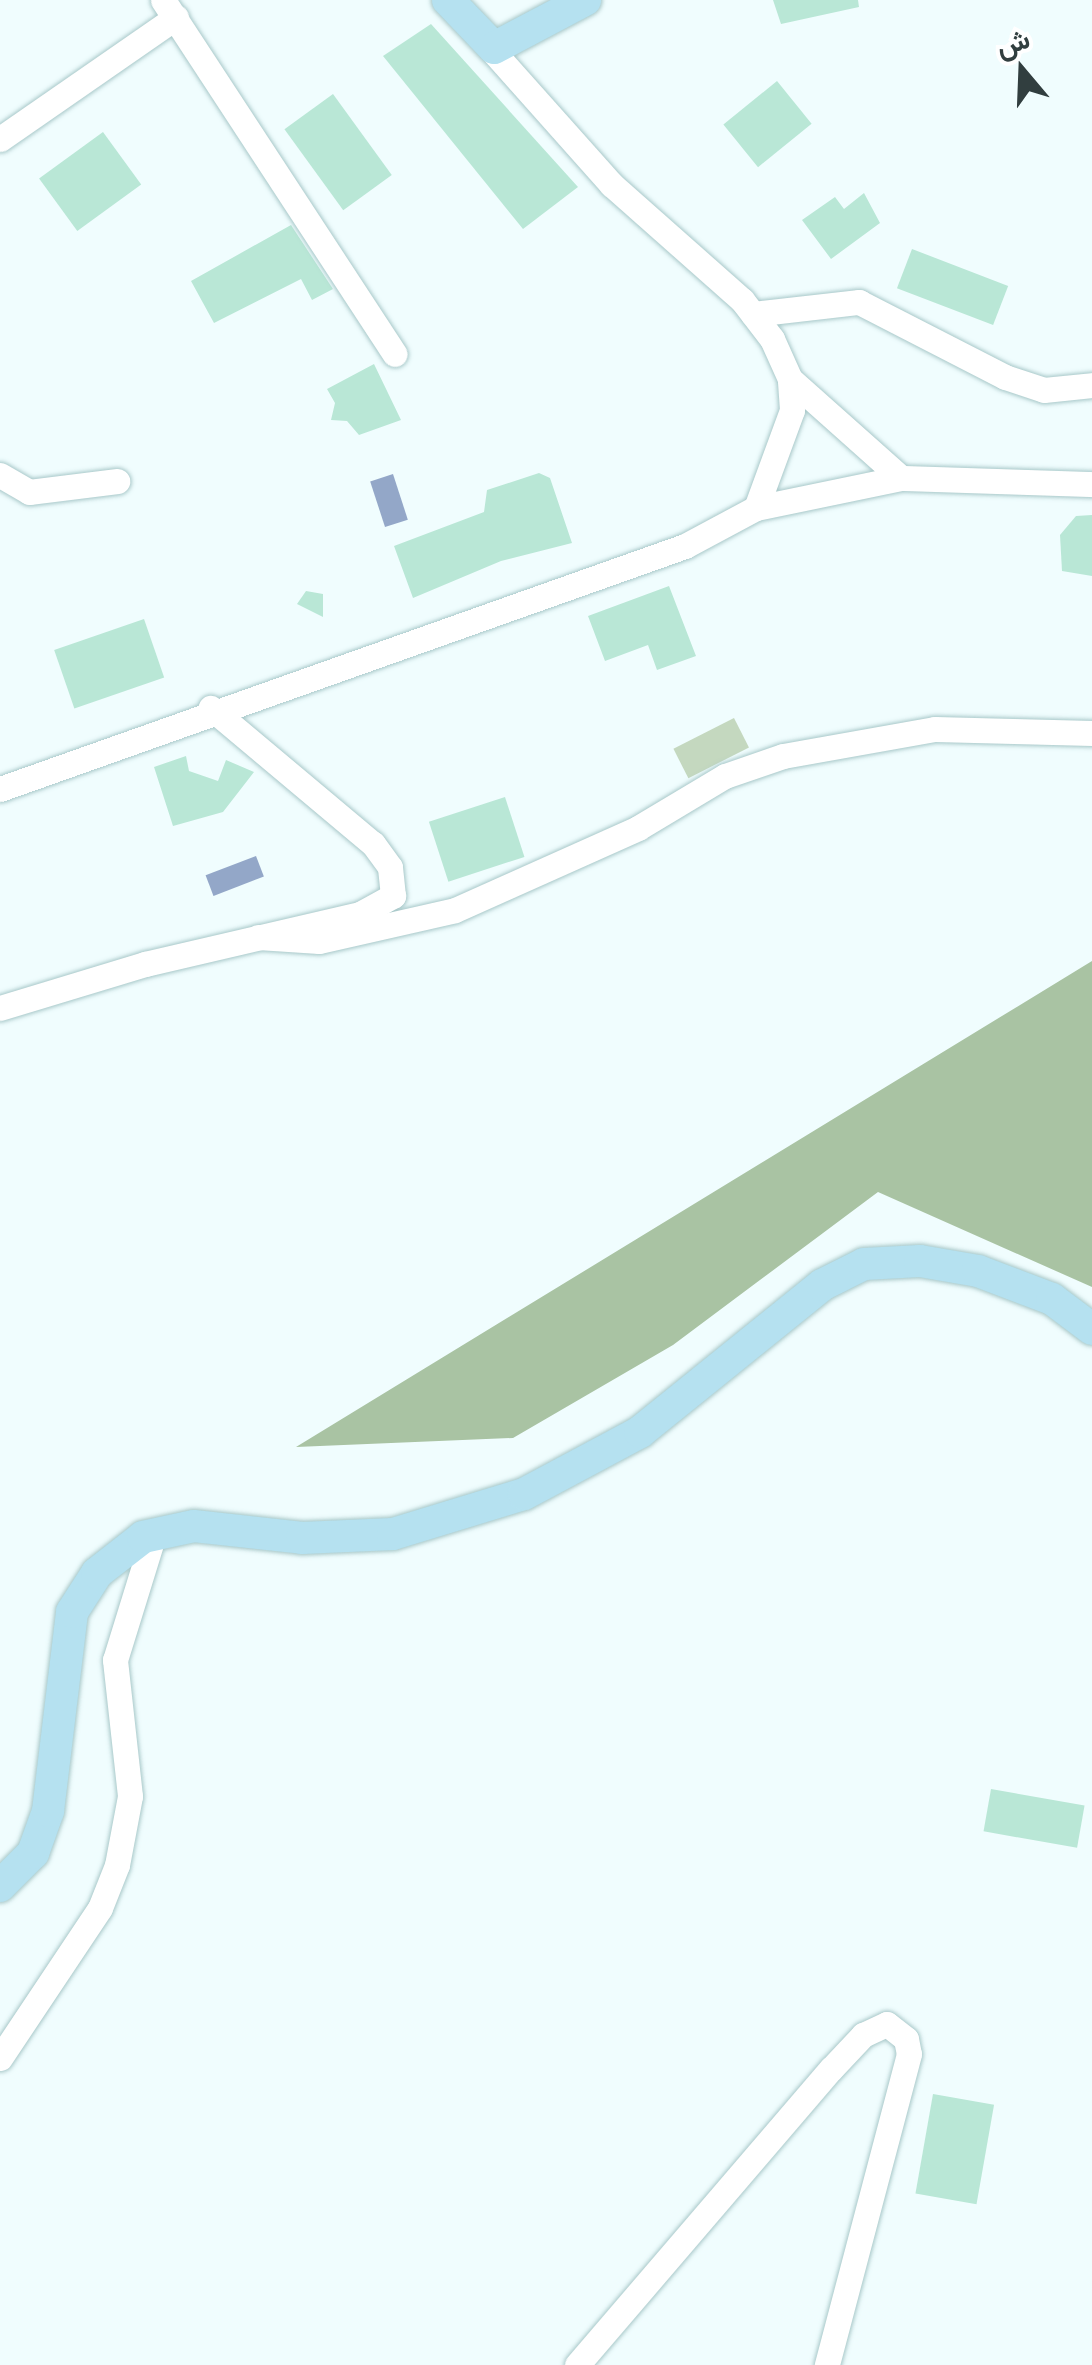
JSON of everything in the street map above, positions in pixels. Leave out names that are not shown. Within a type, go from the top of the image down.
[{"type":"street","points":[[448,0],[612,185],[753,314],[790,378],[901,478]]},
{"type":"street","points":[[488,46],[509,44],[585,0]]},
{"type":"street","points":[[0,139],[170,8],[395,354]]},
{"type":"street","points":[[753,314],[858,302],[1006,377],[1044,390],[1092,385]]},
{"type":"street","points":[[756,508],[784,444],[790,378]]},
{"type":"street","points":[[0,475],[29,492],[117,481]]},
{"type":"street","points":[[0,789],[211,708],[685,546],[756,508],[901,478],[1092,484]]},
{"type":"street","points":[[0,1008],[382,907],[393,896],[394,877],[373,844],[211,708]]},
{"type":"street","points":[[258,937],[320,941],[443,915],[638,828],[726,776],[783,756],[934,728],[1092,732]]},
{"type":"street","points":[[0,1886],[32,1853],[48,1811],[72,1612],[97,1573],[155,1532],[393,1534],[524,1494],[640,1432],[822,1285],[864,1264],[920,1261],[978,1270],[1052,1299],[1092,1328]]},
{"type":"street","points":[[0,2058],[100,1908],[117,1865],[130,1796],[114,1660],[155,1532]]},
{"type":"street","points":[[578,2365],[831,2069],[864,2035],[887,2024],[906,2038],[909,2054],[827,2365]]},
{"type":"green space","points":[[734,718],[749,747],[688,778],[673,749]]},
{"type":"green space","points":[[1092,961],[1092,1287],[878,1192],[673,1345],[513,1438],[296,1447]]},
{"type":"water","points":[[393,474],[408,520],[385,527],[370,481]]},
{"type":"water","points":[[256,856],[264,877],[213,896],[206,875]]},
{"type":"building","points":[[773,0],[858,0],[859,7],[781,24]]},
{"type":"building","points":[[431,24],[578,187],[523,229],[383,56]]},
{"type":"building","points":[[777,81],[812,124],[758,167],[723,124]]},
{"type":"building","points":[[333,94],[392,175],[343,210],[284,129]]},
{"type":"building","points":[[103,132],[141,185],[77,231],[39,178]]},
{"type":"building","points":[[864,193],[880,223],[831,259],[802,220],[835,197],[844,209]]},
{"type":"building","points":[[291,225],[333,289],[312,300],[301,279],[214,323],[191,281]]},
{"type":"building","points":[[912,249],[1008,286],[993,325],[897,288]]},
{"type":"building","points":[[374,364],[401,420],[359,435],[347,421],[331,420],[335,403],[327,389]]},
{"type":"building","points":[[539,473],[550,478],[572,543],[501,561],[413,598],[394,546],[484,512],[487,490]]},
{"type":"building","points":[[1092,515],[1092,576],[1062,571],[1060,535],[1076,516]]},
{"type":"building","points":[[669,586],[696,656],[657,670],[648,645],[605,661],[588,616]]},
{"type":"building","points":[[306,591],[323,594],[323,617],[297,604]]},
{"type":"building","points":[[144,619],[164,678],[74,709],[54,650]]},
{"type":"building","points":[[186,756],[189,771],[218,781],[226,760],[254,772],[223,812],[173,826],[154,767]]},
{"type":"building","points":[[505,797],[524,857],[448,882],[429,822]]},
{"type":"building","points":[[991,1789],[1085,1805],[1077,1848],[984,1831]]},
{"type":"building","points":[[933,2094],[994,2105],[977,2204],[915,2193]]}]
